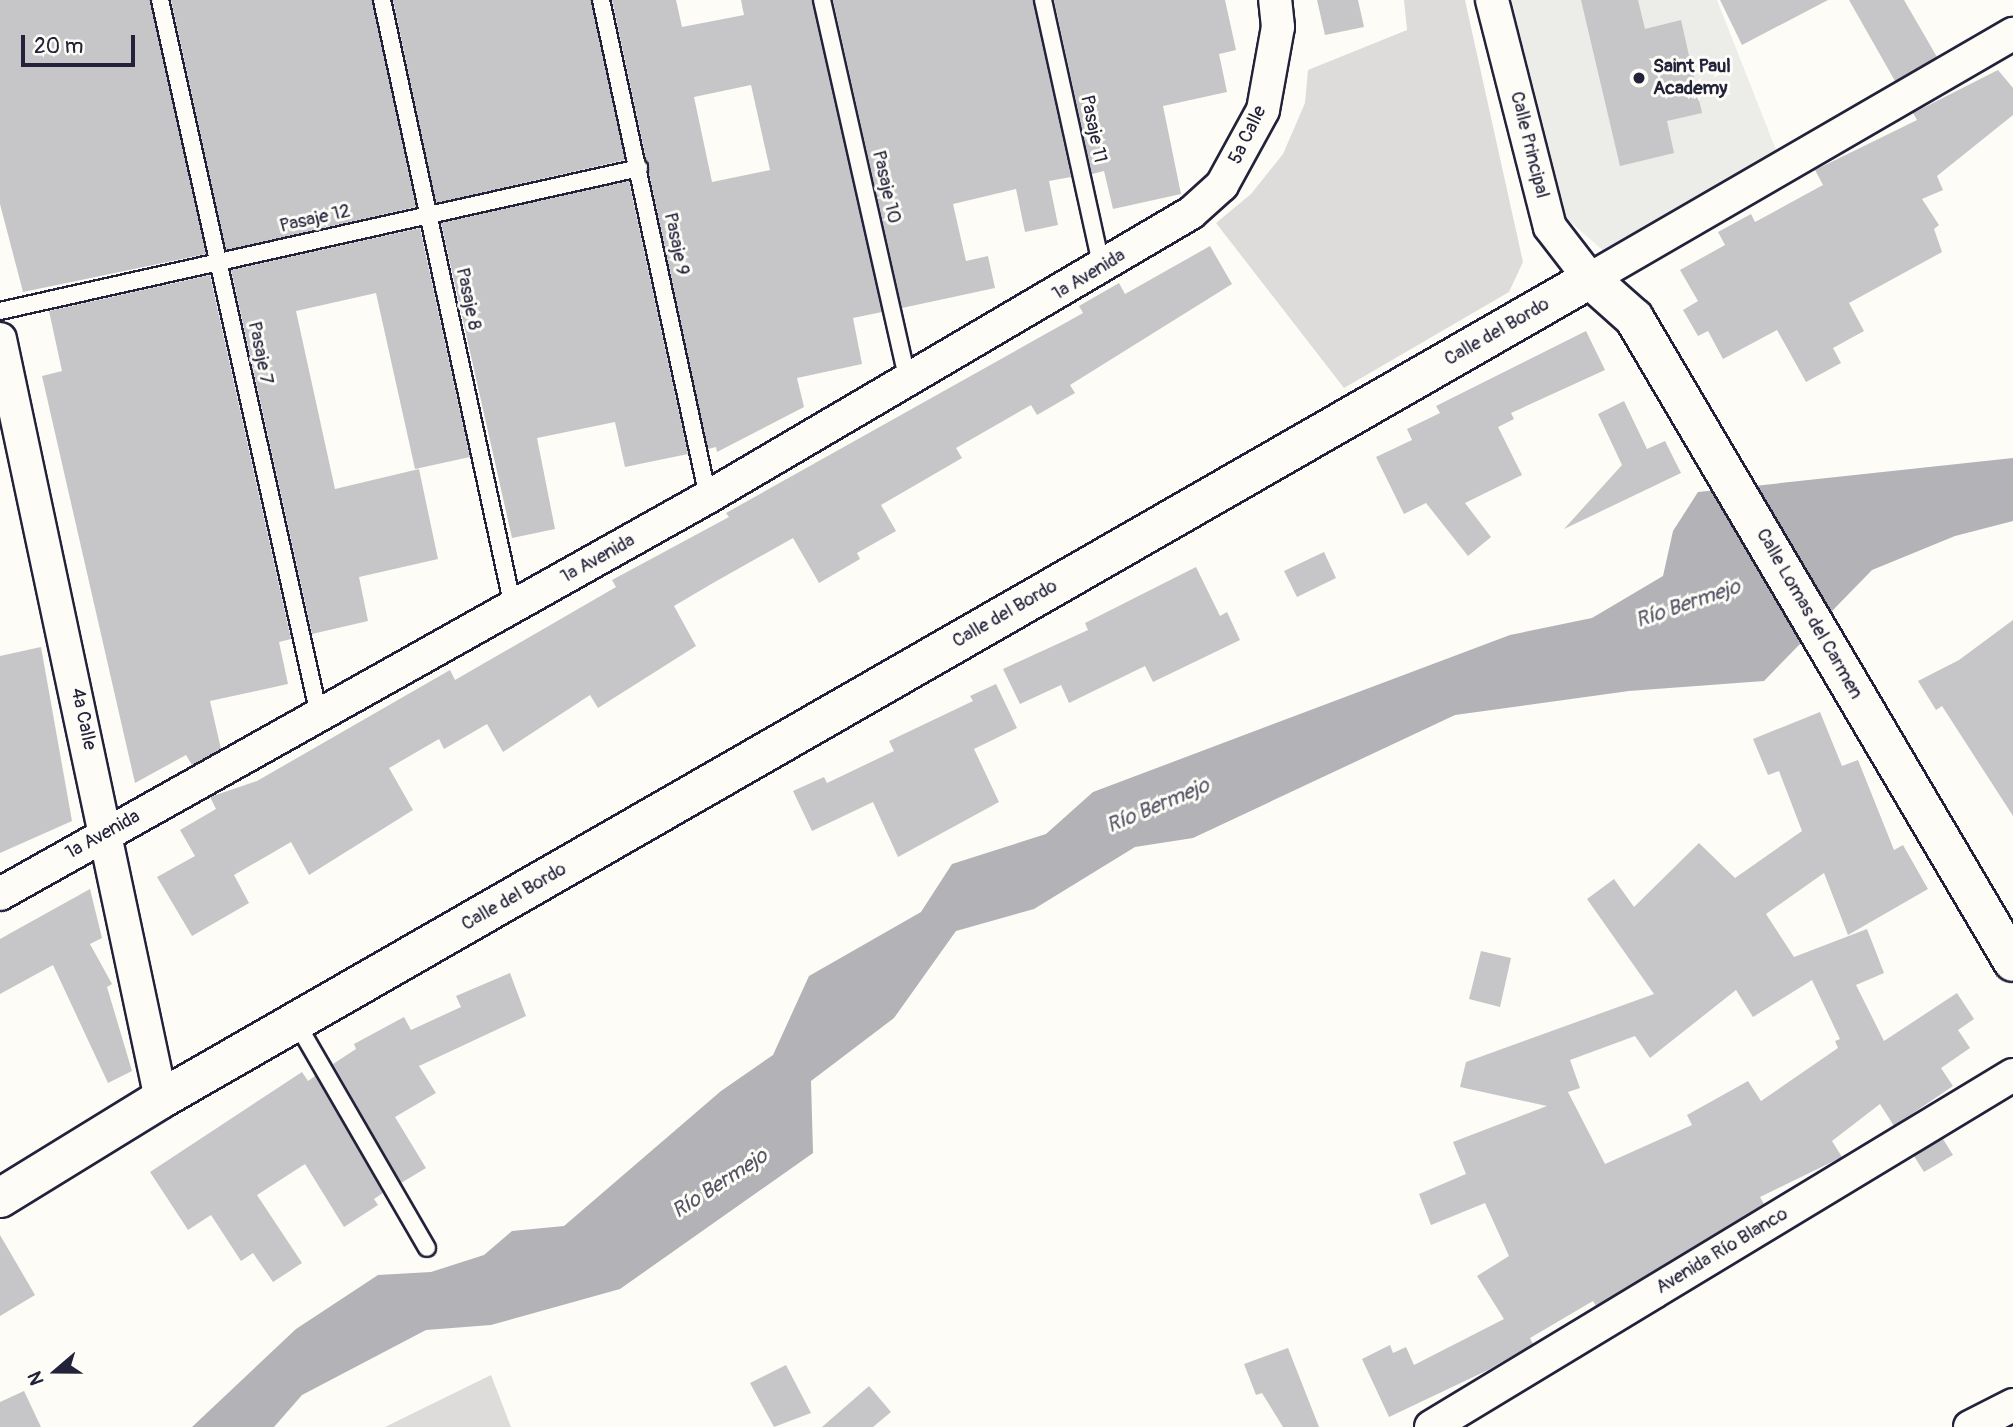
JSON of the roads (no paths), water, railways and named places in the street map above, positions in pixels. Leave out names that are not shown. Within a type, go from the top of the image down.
[{"type":"street","name":"5a Calle","points":[[1191,214],[1222,185],[1263,110],[1278,27],[1275,0]]},
{"type":"street","name":"Calle Principal","points":[[1492,0],[1550,227],[1590,279]]},
{"type":"street","name":"Calle del Bordo","points":[[0,1198],[161,1099],[2013,34]]},
{"type":"street","name":"1a Avenida","points":[[0,894],[908,383],[1191,214]]},
{"type":"street","name":"Calle Lomas del Carmen","points":[[1590,279],[1634,318],[2010,956]]},
{"type":"street","name":"4a Calle","points":[[0,339],[107,832],[161,1099]]},
{"type":"street","name":"Avenida Río Blanco","points":[[1431,1427],[2013,1075]]},
{"type":"street","points":[[1970,1427],[2013,1405]]},
{"type":"lane","name":"Pasaje 7","points":[[160,0],[319,715]]},
{"type":"lane","name":"Pasaje 8","points":[[382,0],[513,607]]},
{"type":"lane","name":"Pasaje 9","points":[[601,0],[708,497]]},
{"type":"lane","name":"Pasaje 10","points":[[822,0],[908,383]]},
{"type":"lane","name":"Pasaje 11","points":[[1043,0],[1102,268]]},
{"type":"lane","name":"Pasaje 12","points":[[0,311],[639,169]]},
{"type":"lane","points":[[296,1021],[427,1248]]},
{"type":"water","name":"Río Bermejo","points":[[2013,458],[2013,521],[1955,536],[1872,570],[1764,681],[1629,691],[1455,715],[1193,838],[1135,847],[1034,909],[956,931],[894,1018],[811,1081],[813,1153],[620,1289],[491,1325],[426,1330],[302,1395],[274,1427],[192,1427],[296,1329],[378,1275],[431,1272],[484,1255],[512,1231],[564,1226],[721,1091],[773,1055],[809,976],[921,912],[952,864],[1046,834],[1093,792],[1510,635],[1592,618],[1663,576],[1673,531],[1698,492]]},
{"type":"place","name":"Saint Paul Academy","points":[[1639,78]]}]
